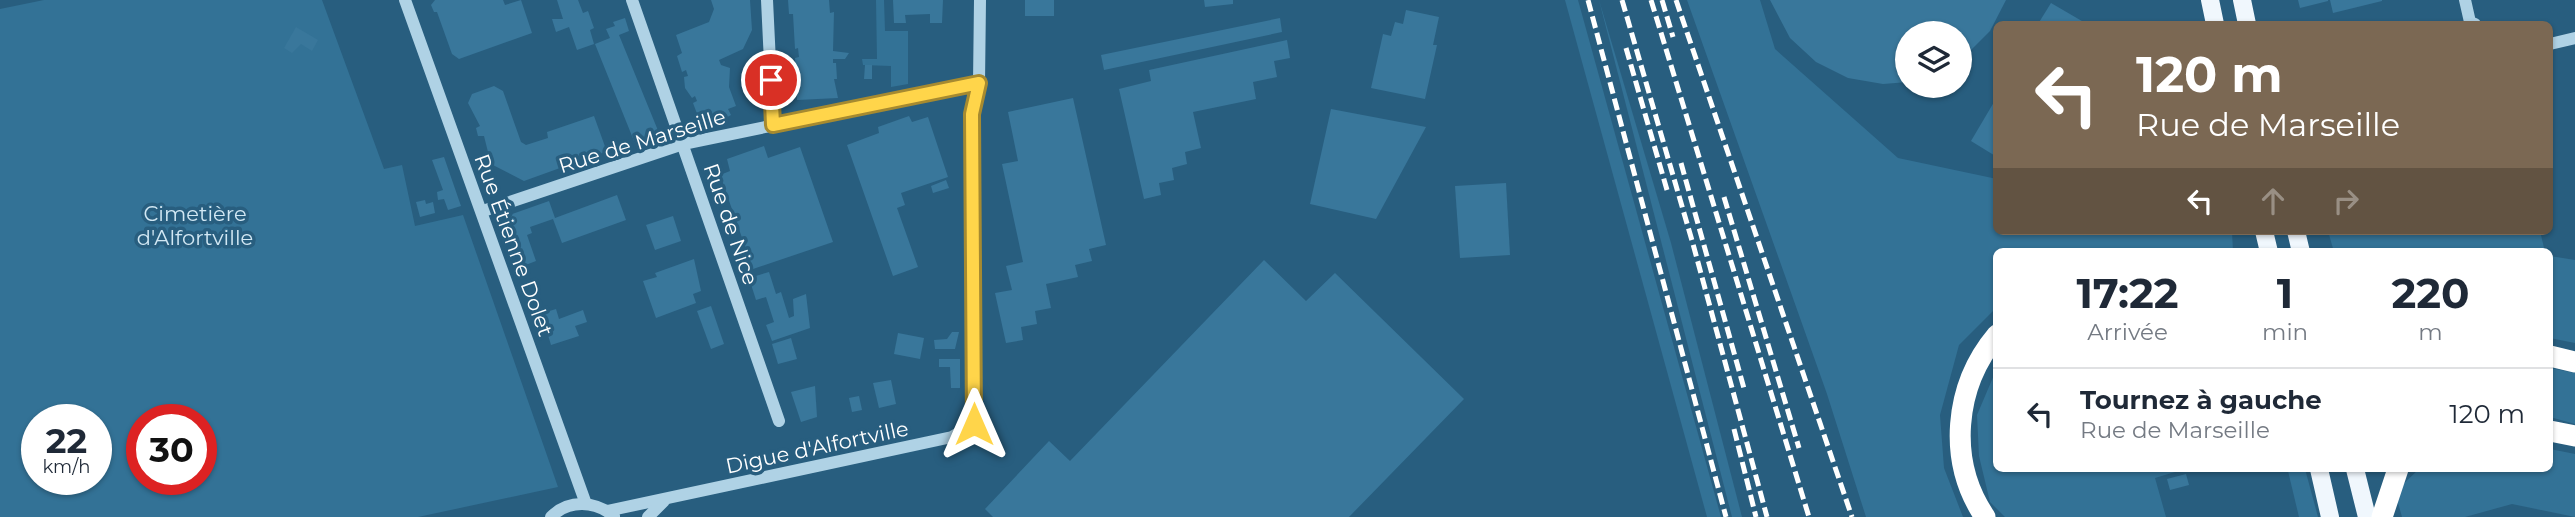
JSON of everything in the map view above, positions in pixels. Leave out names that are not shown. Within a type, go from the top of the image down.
[{"type":"highway","points":[[1985,517],[1965,474],[1959,432],[1966,384],[1993,341]]},
{"type":"highway","points":[[2553,357],[2575,362]]},
{"type":"highway","points":[[2553,432],[2575,436]]},
{"type":"highway","points":[[2382,517],[2397,472]]},
{"type":"main road","points":[[2210,0],[2214,21]]},
{"type":"main road","points":[[2242,0],[2246,21]]},
{"type":"main road","points":[[2356,472],[2367,517]]},
{"type":"main road","points":[[2320,473],[2330,517]]},
{"type":"street","name":"Rue Étienne Dolet","points":[[405,0],[484,211],[586,504]]},
{"type":"street","name":"Rue de Nice","points":[[632,0],[779,421]]},
{"type":"street","points":[[767,0],[773,125]]},
{"type":"street","points":[[979,0],[979,83]]},
{"type":"street","points":[[2465,0],[2470,21]]},
{"type":"street","points":[[2553,43],[2575,38]]},
{"type":"street","name":"Rue de Marseille","points":[[484,211],[683,144],[979,83]]},
{"type":"street","name":"Digue d'Alfortville","points":[[612,514],[664,500],[952,438],[974,424],[972,114],[979,83]]},
{"type":"street","points":[[648,517],[664,500]]},
{"type":"street","points":[[551,517],[570,506],[586,504],[612,514]]},
{"type":"green space","name":"Cimetière d'Alfortville","points":[[44,0],[322,0],[384,169],[402,165],[415,226],[463,215],[558,487],[418,517],[0,517],[0,9]]},
{"type":"green space","points":[[876,0],[884,0],[885,31],[908,31],[908,84],[891,87],[891,66],[863,65],[862,59],[877,59]]},
{"type":"green space","points":[[1565,0],[1578,0],[1721,517],[1707,517]]},
{"type":"green space","points":[[1599,0],[1671,243],[1742,517],[1732,517]]},
{"type":"green space","points":[[1687,0],[1760,0],[1775,49],[1898,158],[1993,178],[1993,235],[2232,235],[2233,248],[1993,248],[1993,311],[1959,345],[1940,415],[1944,468],[1963,517],[1866,517],[1827,394]]},
{"type":"green space","points":[[2329,235],[2541,235],[2544,248],[2333,248]]},
{"type":"green space","points":[[2553,256],[2575,260],[2575,343],[2553,339]]},
{"type":"green space","points":[[2553,369],[2575,373],[2575,424],[2553,418]]},
{"type":"green space","points":[[1993,377],[1993,472],[2175,472],[2155,478],[2166,517],[2005,517],[1990,502],[1979,456],[1977,415]]},
{"type":"green space","points":[[2553,450],[2575,454],[2575,517],[2512,504],[2465,517],[2402,517],[2395,492],[2416,472],[2553,472]]},
{"type":"green space","points":[[2288,472],[2306,472],[2318,517],[2299,517]]},
{"type":"building","points":[[435,0],[503,0],[505,5],[521,0],[532,33],[459,59],[452,54],[437,12],[434,12],[431,5]]},
{"type":"building","points":[[557,0],[578,0],[583,13],[588,11],[594,28],[590,30],[594,44],[577,50],[569,27],[556,32],[552,19],[563,19]]},
{"type":"building","points":[[711,0],[750,0],[752,30],[743,49],[719,60],[721,65],[730,68],[729,87],[736,106],[728,109],[731,115],[714,124],[709,123],[707,116],[699,119],[693,103],[697,101],[695,96],[692,98],[685,88],[684,77],[688,76],[686,70],[682,72],[677,56],[682,53],[676,35],[709,22],[714,9]]},
{"type":"building","points":[[788,0],[829,0],[830,13],[834,12],[833,51],[849,53],[845,59],[833,59],[833,63],[836,63],[837,79],[834,79],[838,98],[797,100],[795,58],[799,57],[798,48],[795,49],[793,14],[789,14]]},
{"type":"building","points":[[893,0],[943,0],[942,23],[930,23],[930,14],[905,15],[906,23],[894,23]]},
{"type":"building","points":[[1025,0],[1054,0],[1054,16],[1025,16]]},
{"type":"building","points":[[1204,0],[1233,0],[1233,4],[1205,7]]},
{"type":"building","points":[[1770,0],[2006,0],[1990,31],[1972,49],[1972,21],[1895,21],[1895,83],[1883,84],[1848,78],[1816,62],[1790,38]]},
{"type":"building","points":[[2298,0],[2328,0],[2328,1],[2300,8]]},
{"type":"building","points":[[2330,0],[2382,0],[2382,1],[2333,13]]},
{"type":"building","points":[[2051,3],[2082,21],[2040,21]]},
{"type":"building","points":[[1406,10],[1439,17],[1433,45],[1437,45],[1425,99],[1371,88],[1383,34],[1391,36],[1395,22],[1403,24]]},
{"type":"building","points":[[625,18],[629,31],[619,35],[659,133],[656,140],[636,146],[595,44],[610,38],[606,29],[615,26],[613,22]]},
{"type":"building","points":[[1280,18],[1282,32],[1104,70],[1101,55]]},
{"type":"building","points":[[296,27],[318,40],[312,51],[301,44],[292,53],[284,48]]},
{"type":"building","points":[[1287,40],[1290,58],[1274,61],[1277,77],[1253,82],[1256,99],[1193,112],[1201,148],[1185,152],[1187,164],[1172,168],[1174,180],[1159,183],[1161,195],[1144,199],[1119,89],[1151,81],[1149,70]]},
{"type":"building","points":[[865,65],[872,65],[872,79],[864,79]]},
{"type":"building","points":[[494,86],[503,91],[521,142],[526,145],[548,138],[547,132],[594,116],[607,152],[574,160],[575,163],[559,166],[560,168],[524,181],[491,164],[484,136],[478,136],[476,128],[480,126],[468,103],[472,94]]},
{"type":"building","points":[[1073,98],[1106,245],[1089,249],[1092,261],[1075,265],[1078,277],[1046,284],[1051,308],[1035,311],[1037,324],[1021,327],[1023,340],[1006,343],[995,293],[1012,290],[1006,266],[1023,262],[1002,164],[1018,161],[1008,112]]},
{"type":"building","points":[[1993,104],[1993,155],[1971,141]]},
{"type":"building","points":[[1331,109],[1426,127],[1376,219],[1310,204]]},
{"type":"building","points":[[909,116],[912,122],[928,117],[948,177],[901,193],[905,205],[897,208],[918,267],[893,276],[847,145],[879,133],[878,127]]},
{"type":"building","points":[[764,146],[768,158],[800,147],[833,242],[753,269],[720,175],[730,171],[727,159]]},
{"type":"building","points":[[444,157],[461,206],[448,210],[444,199],[438,200],[437,192],[443,190],[432,160]]},
{"type":"building","points":[[946,180],[949,188],[933,193],[931,186]]},
{"type":"building","points":[[1506,183],[1510,255],[1460,258],[1455,186]]},
{"type":"building","points":[[617,195],[626,220],[562,243],[553,219],[530,227],[532,233],[527,235],[536,261],[523,266],[504,217],[549,201],[555,218]]},
{"type":"building","points":[[425,200],[426,204],[433,202],[435,213],[420,217],[416,202]]},
{"type":"building","points":[[673,216],[681,241],[655,250],[646,225]]},
{"type":"building","points":[[694,259],[701,291],[693,294],[696,303],[656,318],[643,281],[657,277],[655,273]]},
{"type":"building","points":[[1264,260],[1306,301],[1335,273],[1464,399],[1349,517],[993,517],[985,509],[1049,441],[1070,461]]},
{"type":"building","points":[[769,272],[776,294],[781,292],[789,318],[794,316],[793,299],[806,294],[810,328],[772,341],[766,325],[774,322],[766,297],[756,300],[749,278]]},
{"type":"building","points":[[711,306],[724,344],[711,349],[697,311]]},
{"type":"building","points":[[556,309],[559,319],[583,310],[587,322],[575,326],[579,336],[551,345],[548,335],[551,334],[543,313]]},
{"type":"building","points":[[952,332],[959,332],[955,349],[935,349],[934,340],[947,339]]},
{"type":"building","points":[[898,333],[924,338],[920,359],[894,354]]},
{"type":"building","points":[[791,338],[797,359],[778,364],[772,344]]},
{"type":"building","points":[[939,359],[960,359],[960,388],[951,388],[950,367],[939,367]]},
{"type":"building","points":[[891,380],[896,404],[879,408],[873,383]]},
{"type":"building","points":[[815,386],[817,417],[801,422],[791,392]]},
{"type":"building","points":[[859,396],[862,410],[852,412],[849,398]]},
{"type":"building","points":[[2186,474],[2189,485],[2170,490],[2167,479]]},
{"type":"railway","points":[[1588,0],[1726,517]]},
{"type":"railway","points":[[1622,0],[1693,244],[1767,517]]},
{"type":"railway","points":[[1651,0],[1809,517]]},
{"type":"railway","points":[[1662,0],[1673,37]]},
{"type":"railway","points":[[1676,0],[1852,517]]},
{"type":"railway","points":[[1626,48],[1667,190]]},
{"type":"railway","points":[[1681,163],[1745,392]]},
{"type":"railway","points":[[1724,197],[1799,448]]},
{"type":"railway","points":[[1734,429],[1756,517]]},
{"type":"route","points":[[771,80],[773,125],[892,103],[979,83],[972,114],[974,424]]}]
